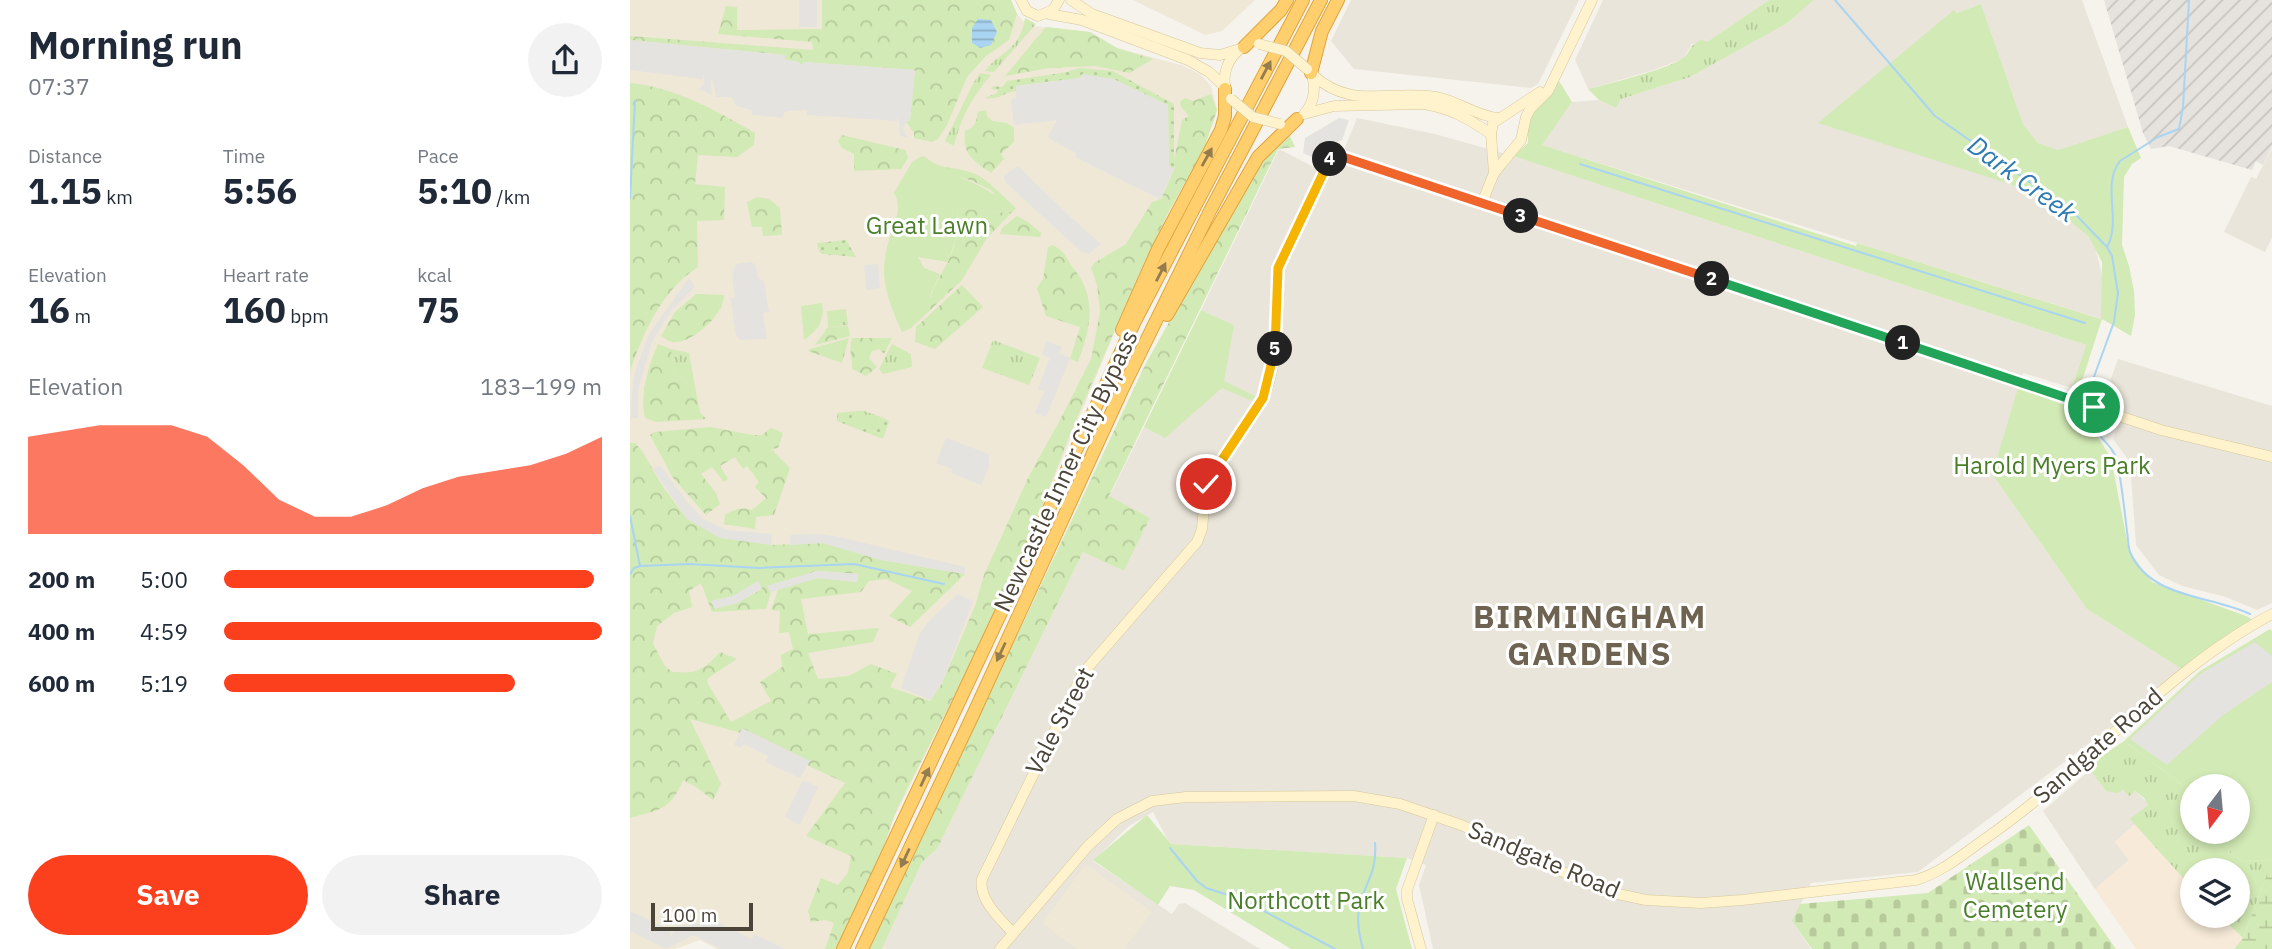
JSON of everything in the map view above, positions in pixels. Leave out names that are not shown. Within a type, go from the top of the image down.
[{"type":"highway","points":[[1242,48],[1281,10],[1287,0]]},
{"type":"highway","name":"Newcastle Inner City Bypass","points":[[843,949],[1134,323],[1303,0]]},
{"type":"highway","name":"Newcastle Inner City Bypass","points":[[862,949],[1122,390],[1210,211],[1321,0]]},
{"type":"highway","points":[[1310,72],[1322,31],[1338,0]]},
{"type":"highway","points":[[1080,442],[1128,316],[1158,249],[1223,124],[1227,92]]},
{"type":"highway","points":[[1122,390],[1147,352],[1258,157],[1301,116]]},
{"type":"main road","points":[[1021,0],[1023,7],[1032,14],[1049,14],[1088,22],[1188,60],[1209,72],[1253,117],[1280,124],[1327,106],[1424,104],[1464,116],[1491,136],[1500,147],[1513,148]]},
{"type":"main road","points":[[1049,14],[1059,0]]},
{"type":"main road","points":[[1071,0],[1092,13],[1206,55],[1220,55],[1259,44],[1286,51],[1332,90],[1349,96],[1435,97],[1482,115],[1516,118],[1522,127]]},
{"type":"main road","points":[[1592,0],[1554,79],[1543,97],[1530,109],[1522,127],[1521,140],[1493,173],[1482,203],[2170,433],[2272,457]]},
{"type":"main road","points":[[1227,92],[1226,69],[1232,57],[1242,48]]},
{"type":"main road","points":[[1301,116],[1313,98],[1314,84],[1310,72]]},
{"type":"main road","points":[[1493,173],[1493,123],[1539,93],[1554,79]]},
{"type":"main road","name":"Vale Street","points":[[1013,933],[984,897],[980,886],[983,875],[1083,673],[1192,548],[1202,529],[1206,484],[1260,405],[1266,391],[1276,343],[1278,268],[1326,166],[1332,158],[1340,156],[1482,203]]},
{"type":"main road","name":"Sandgate Road","points":[[1000,949],[1088,846],[1117,819],[1152,802],[1199,796],[1354,796],[1400,804],[1461,824],[1604,891],[1668,903],[1742,900],[1916,880],[1935,873],[2035,803],[2150,698],[2228,640],[2272,614]]},
{"type":"main road","points":[[1421,949],[1407,890],[1434,815]]},
{"type":"shaded area","points":[[630,0],[1011,0],[1024,22],[1034,26],[1090,32],[1117,48],[1181,65],[1200,74],[1211,86],[1217,109],[1214,122],[1141,268],[1033,530],[994,616],[829,949],[717,949],[700,940],[675,949],[630,949]]},
{"type":"shaded area","points":[[799,0],[817,0],[817,27],[799,27]]},
{"type":"shaded area","points":[[1133,0],[1255,0],[1222,31],[1205,35]]},
{"type":"shaded area","points":[[1351,0],[1579,0],[1538,84],[1531,88],[1354,69],[1331,41]]},
{"type":"shaded area","points":[[1603,0],[1769,0],[1707,42],[1692,44],[1683,59],[1588,89],[1575,60]]},
{"type":"shaded area","points":[[1814,0],[2082,0],[2128,127],[2058,150],[2038,143],[2023,124],[1981,4],[1957,13],[1955,10],[2010,184],[2046,201],[2088,236],[2096,251],[2102,275],[2102,319],[1541,145],[1572,102],[1599,100],[1616,108],[1621,99],[1690,77],[1786,24]]},
{"type":"shaded area","points":[[2104,0],[2272,0],[2272,146],[2263,165],[2256,161],[2252,170],[2169,146],[2151,149],[2143,133]]},
{"type":"shaded area","points":[[630,40],[785,55],[785,60],[799,62],[802,66],[803,62],[915,70],[910,120],[903,128],[910,138],[900,136],[898,116],[897,121],[807,115],[807,110],[787,111],[783,118],[752,115],[752,110],[736,106],[732,97],[716,97],[712,76],[712,95],[699,89],[704,84],[704,74],[702,79],[630,70]]},
{"type":"shaded area","points":[[1082,74],[1114,79],[1168,105],[1169,166],[1174,169],[1160,199],[1075,157],[1076,153],[1050,139],[1048,136],[1057,120],[1014,125],[1011,99],[1016,98],[1016,86],[1080,78]]},
{"type":"shaded area","points":[[1339,118],[1349,120],[1342,140],[1325,146],[1316,159],[1303,153],[1305,138]]},
{"type":"shaded area","points":[[1357,118],[1435,134],[1513,156],[2086,345],[2072,388],[2023,373],[1992,474],[2087,609],[2185,671],[1918,872],[1811,883],[1792,921],[1811,949],[1433,949],[1419,885],[1426,865],[1407,858],[1170,844],[1153,812],[1129,826],[1093,861],[1172,914],[1179,904],[1185,903],[1260,949],[882,949],[922,862],[937,849],[1083,552],[1124,571],[1150,518],[1109,497],[1144,427],[1165,437],[1234,325],[1201,310],[1279,149],[1333,177]]},
{"type":"shaded area","points":[[2272,148],[2272,238],[2265,252],[2224,232],[2251,177],[2256,179]]},
{"type":"shaded area","points":[[1018,166],[1101,244],[1089,254],[1082,252],[1005,182],[1004,175]]},
{"type":"shaded area","points":[[752,262],[756,266],[758,278],[764,281],[769,312],[763,313],[767,339],[740,340],[736,335],[730,298],[735,297],[732,274],[736,264]]},
{"type":"shaded area","points":[[878,264],[880,288],[866,290],[864,265]]},
{"type":"shaded area","points":[[689,278],[695,287],[671,311],[652,342],[638,390],[638,418],[631,418],[635,372],[649,334]]},
{"type":"shaded area","points":[[1047,341],[1062,347],[1059,353],[1070,358],[1046,417],[1035,413],[1044,392],[1038,389],[1050,358],[1042,354]]},
{"type":"shaded area","points":[[2118,359],[2272,406],[2272,603],[2257,610],[2226,597],[2182,586],[2159,575],[2136,545],[2130,462],[2113,439],[2124,408],[2103,401]]},
{"type":"shaded area","points":[[946,438],[989,454],[989,467],[981,485],[951,473],[952,469],[936,463]]},
{"type":"shaded area","points":[[660,465],[703,519],[728,530],[772,534],[771,545],[720,538],[687,519],[653,469]]},
{"type":"shaded area","points":[[790,535],[835,536],[965,567],[965,574],[881,560],[823,543],[790,545]]},
{"type":"shaded area","points":[[817,571],[859,574],[857,582],[818,578],[771,592],[767,586]]},
{"type":"shaded area","points":[[758,581],[762,588],[737,603],[714,609],[711,601],[733,596]]},
{"type":"shaded area","points":[[958,594],[973,601],[942,683],[931,700],[901,688],[920,633]]},
{"type":"shaded area","points":[[2255,642],[2272,656],[2272,682],[2223,715],[2167,765],[2130,739],[2200,674]]},
{"type":"shaded area","points":[[742,728],[810,761],[800,778],[766,762],[768,756],[744,744],[741,748],[734,745]]},
{"type":"shaded area","points":[[2090,770],[2106,791],[2135,791],[2149,804],[2131,819],[2135,824],[2115,842],[2129,860],[2095,889],[2043,811]]},
{"type":"shaded area","points":[[803,780],[818,787],[800,825],[785,817]]},
{"type":"shaded area","points":[[2135,824],[2180,874],[2180,928],[2233,928],[2243,938],[2234,949],[2136,949],[2095,889],[2129,860],[2115,842]]},
{"type":"shaded area","points":[[1086,864],[1152,912],[1124,949],[1077,949],[1042,923]]},
{"type":"shaded area","points":[[630,911],[671,930],[670,938],[676,926],[717,922],[752,939],[754,934],[785,949],[721,949],[693,935],[666,949],[630,931]]},
{"type":"green space","points":[[822,0],[1011,0],[1017,14],[1009,40],[986,56],[967,77],[947,125],[938,139],[932,142],[914,138],[914,133],[906,122],[910,120],[915,70],[804,62],[801,66],[799,62],[785,60],[785,55],[630,40],[630,36],[813,50],[812,42],[718,34],[726,6],[737,7],[737,30],[822,29]]},
{"type":"green space","points":[[1769,0],[1814,0],[1786,24],[1690,77],[1621,99],[1616,108],[1599,100],[1588,89],[1638,76],[1676,62],[1686,55],[1694,44],[1702,40],[1707,42]]},
{"type":"green space","points":[[1981,4],[2023,124],[2038,143],[2058,150],[2128,127],[2141,158],[2132,164],[2124,177],[2122,245],[2134,291],[2135,315],[2131,336],[2102,319],[2079,390],[2072,388],[2086,345],[1513,156],[1528,143],[1528,121],[1532,111],[1559,81],[1572,102],[1542,145],[1856,246],[1857,243],[2101,319],[2102,262],[2088,236],[2046,201],[2010,184],[1818,123],[1954,10],[1957,13]]},
{"type":"green space","points":[[1025,18],[1036,24],[994,72],[985,71],[1014,45]]},
{"type":"green space","points":[[1046,27],[1090,32],[1117,48],[1153,59],[1129,73],[1096,66],[1049,68],[1005,76]]},
{"type":"green space","points":[[1079,68],[1113,71],[1174,104],[1174,169],[1169,166],[1168,105],[1080,78],[1016,86],[1016,91],[985,98],[997,93],[998,90],[991,89],[993,86],[1002,87],[1007,81]]},
{"type":"green space","points":[[980,73],[991,75],[968,108],[954,146],[945,141]]},
{"type":"green space","points":[[630,83],[647,85],[679,95],[755,133],[754,145],[737,157],[698,155],[695,184],[725,187],[724,220],[697,221],[698,267],[685,276],[664,299],[641,341],[630,371]]},
{"type":"green space","points":[[1211,94],[1217,110],[1204,149],[1168,213],[1141,270],[994,617],[896,811],[881,855],[836,949],[825,949],[834,923],[825,920],[811,922],[808,911],[821,878],[838,885],[848,873],[851,856],[806,836],[845,783],[738,732],[690,719],[721,784],[713,800],[683,780],[673,798],[663,807],[630,818],[630,443],[635,443],[642,451],[663,487],[687,519],[771,545],[823,543],[881,560],[965,574],[910,627],[889,616],[912,591],[886,579],[869,581],[861,592],[801,599],[808,634],[879,628],[873,642],[808,653],[818,679],[849,676],[871,664],[897,674],[890,687],[930,701],[942,683],[975,606],[984,575],[1029,476],[1091,359],[1100,312],[1097,285],[1091,268],[1094,263],[1126,244],[1152,202],[1161,199],[1175,168],[1173,165],[1182,120],[1189,116],[1180,102],[1185,98],[1193,101]],"holes":[[[817,571],[858,574],[857,582],[818,578],[778,589],[771,610],[780,611],[779,633],[789,632],[793,649],[781,655],[782,667],[760,682],[771,701],[731,722],[707,682],[708,678],[737,659],[720,652],[699,670],[672,672],[665,666],[653,644],[657,626],[674,613],[692,607],[689,591],[701,583],[712,612],[766,609],[771,592],[767,586]],[[758,581],[762,589],[737,603],[714,608],[712,601],[733,596]]]},
{"type":"green space","points":[[986,110],[992,121],[1007,123],[1014,128],[1014,142],[1001,154],[1004,159],[991,173],[970,156],[965,146],[965,131],[975,124],[978,112]]},
{"type":"green space","points":[[1289,134],[1295,147],[1278,149],[1109,496],[1150,518],[1124,571],[1083,552],[937,849],[922,862],[882,949],[869,949],[1145,365],[1254,170]]},
{"type":"green space","points":[[842,135],[905,150],[908,158],[901,169],[854,171],[854,154],[842,148],[838,141]]},
{"type":"green space","points":[[924,156],[937,164],[977,175],[1016,208],[987,238],[962,280],[927,313],[933,290],[954,246],[958,208],[1009,213],[991,190],[970,180],[930,170],[920,157]]},
{"type":"green space","name":"Great Lawn","points":[[920,157],[930,170],[975,184],[1014,210],[1009,213],[958,208],[956,238],[948,262],[918,257],[924,268],[940,274],[931,293],[927,313],[911,328],[902,332],[886,289],[885,261],[898,210],[894,193],[912,162]]},
{"type":"green space","points":[[757,197],[769,199],[780,208],[782,235],[763,236],[762,227],[752,227],[747,202]]},
{"type":"green space","points":[[1017,216],[1041,233],[1040,237],[1000,234],[1002,228]]},
{"type":"green space","points":[[846,240],[856,257],[822,254],[817,243]]},
{"type":"green space","points":[[1053,245],[1063,253],[1082,280],[1089,303],[1086,338],[1078,362],[1070,359],[1080,327],[1046,316],[1037,288],[1043,279],[1048,247]]},
{"type":"green space","points":[[962,285],[983,307],[935,349],[915,342],[916,327]]},
{"type":"green space","points":[[696,294],[724,295],[723,303],[713,319],[706,327],[680,342],[672,342],[661,336],[675,312]]},
{"type":"green space","points":[[822,303],[819,324],[804,340],[801,306]]},
{"type":"green space","points":[[846,309],[848,325],[828,327],[827,311]]},
{"type":"green space","points":[[1201,310],[1234,325],[1224,381],[1255,396],[1252,401],[1222,388],[1165,438],[1144,427]]},
{"type":"green space","points":[[848,326],[850,336],[815,345],[828,327]]},
{"type":"green space","points":[[849,338],[842,363],[808,351],[810,349]]},
{"type":"green space","points":[[852,338],[892,338],[884,354],[879,349],[872,351],[869,358],[877,367],[866,376],[852,369]]},
{"type":"green space","points":[[993,340],[1040,358],[1029,385],[982,368]]},
{"type":"green space","points":[[658,344],[671,349],[674,374],[695,387],[700,412],[706,419],[656,422],[645,418],[646,380]]},
{"type":"green space","points":[[892,344],[911,354],[912,367],[883,374],[879,369]]},
{"type":"green space","points":[[671,349],[689,353],[695,387],[674,374]]},
{"type":"green space","name":"Harold Myers Park","points":[[2018,388],[2088,412],[2091,426],[2111,458],[2129,551],[2152,582],[2257,622],[2185,671],[2087,609],[1992,474]]},
{"type":"green space","points":[[856,411],[881,417],[875,432],[854,424]]},
{"type":"green space","points":[[856,411],[853,419],[855,424],[875,432],[881,417],[889,421],[883,439],[837,421],[837,413]]},
{"type":"green space","points":[[711,427],[752,435],[762,435],[771,428],[783,433],[778,448],[771,449],[790,468],[774,515],[756,517],[755,529],[724,524],[725,515],[728,513],[741,509],[752,510],[766,498],[755,487],[759,482],[747,466],[743,469],[735,457],[720,466],[728,479],[724,482],[712,467],[701,474],[716,493],[720,504],[706,515],[673,478],[650,435],[655,432]]},
{"type":"green space","points":[[2270,629],[2272,631],[2272,860],[2238,858],[2223,844],[2250,844],[2250,774],[2180,774],[2180,783],[2124,741],[2200,671]]},
{"type":"green space","points":[[2124,741],[2180,783],[2180,844],[2223,844],[2238,858],[2180,858],[2180,875],[2130,819],[2148,805],[2144,798],[2135,791],[2129,796],[2123,790],[2118,793],[2106,791],[2090,770],[2090,764]]},
{"type":"green space","name":"Northcott Park","points":[[1147,815],[1171,844],[1407,858],[1396,889],[1412,949],[1291,949],[1194,890],[1170,886],[1158,905],[1093,860]]},
{"type":"green space","name":"Wallsend Cemetery","points":[[2029,825],[2116,949],[1812,949],[1792,921],[1800,904],[1928,893]]},
{"type":"green space","points":[[2272,860],[2272,874],[2267,874],[2250,919],[2250,861]]},
{"type":"green space","points":[[2267,874],[2272,874],[2272,949],[2234,949],[2247,928],[2250,928],[2250,919]]},
{"type":"green space","points":[[2233,928],[2247,928],[2243,938]]},
{"type":"water","points":[[978,19],[991,20],[997,32],[991,45],[980,48],[972,43],[972,28]]},
{"type":"waterway","name":"Dark Creek","points":[[1835,0],[1935,116],[2074,213],[2107,247],[2112,256],[2118,293],[2114,322],[2088,393]]},
{"type":"waterway","points":[[2107,247],[2113,226],[2112,181],[2120,161],[2158,137],[2179,129],[2183,107],[2189,0]]},
{"type":"waterway","points":[[630,198],[635,101]]},
{"type":"waterway","points":[[1580,164],[2085,323]]},
{"type":"waterway","name":"Dark Creek","points":[[2089,416],[2094,429],[2111,449],[2117,461],[2129,550],[2139,567],[2166,587],[2250,614]]},
{"type":"waterway","points":[[630,516],[640,566],[634,568],[630,574]]},
{"type":"waterway","points":[[640,566],[690,564],[759,568],[854,564],[944,584]]},
{"type":"waterway","points":[[1363,949],[1358,926],[1359,909],[1373,868],[1375,843]]},
{"type":"waterway","points":[[1170,848],[1206,888],[1241,899],[1335,949]]},
{"type":"district","name":"BIRMINGHAM GARDENS","points":[[1590,636]]},
{"type":"route","points":[[1206,484],[1260,405],[1266,391],[1275,354],[1278,268],[1326,166],[1330,159],[1336,156],[2094,407]]}]
